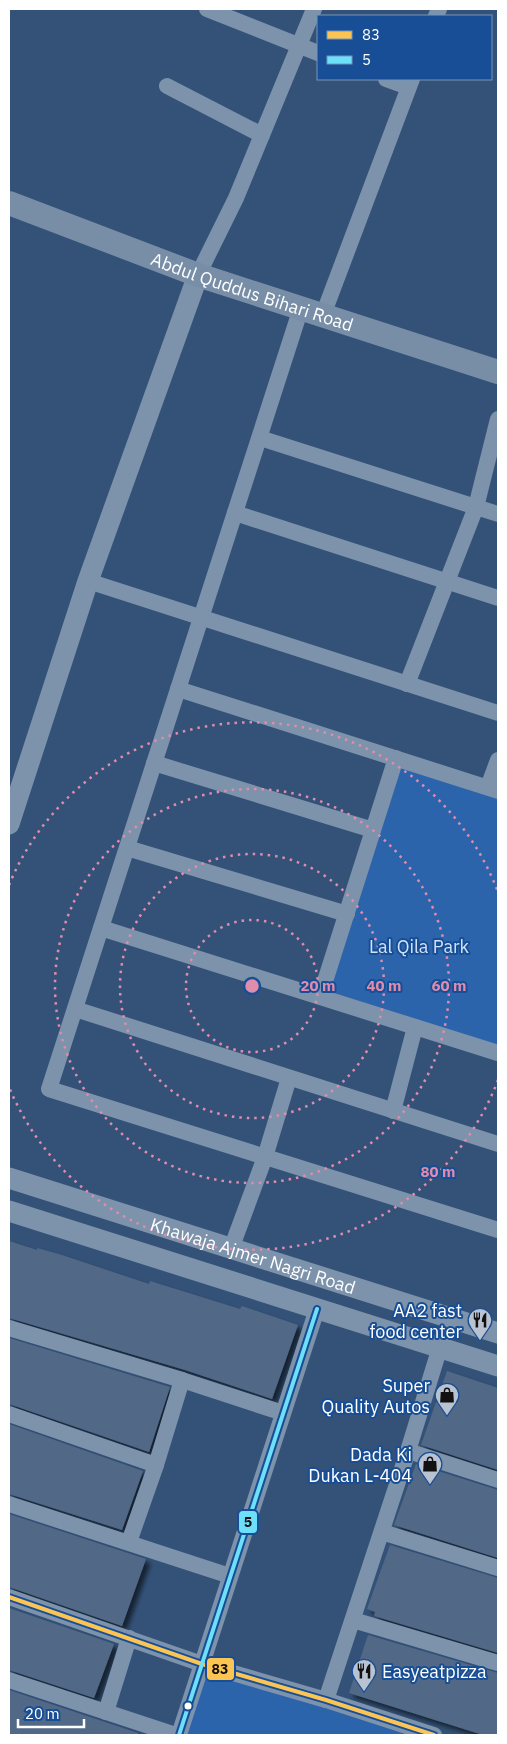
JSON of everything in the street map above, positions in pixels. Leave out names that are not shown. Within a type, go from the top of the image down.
[{"type":"main road","name":"Abdul Quddus Bihari Road","points":[[9,204],[198,275],[498,372]]},
{"type":"street","points":[[207,9],[317,53]]},
{"type":"street","points":[[9,824],[88,581],[198,275],[236,198],[314,9]]},
{"type":"street","points":[[392,80],[410,83],[260,438],[49,1089],[498,1230]]},
{"type":"street","points":[[167,86],[262,136]]},
{"type":"street","points":[[408,684],[476,507],[498,418]]},
{"type":"street","points":[[260,438],[498,514]]},
{"type":"street","points":[[235,513],[498,598]]},
{"type":"street","points":[[88,581],[498,713]]},
{"type":"street","points":[[178,688],[493,789],[498,760]]},
{"type":"street","points":[[320,997],[396,758]]},
{"type":"street","points":[[154,763],[373,830]]},
{"type":"street","points":[[127,848],[347,914]]},
{"type":"street","points":[[101,928],[498,1053]]},
{"type":"street","points":[[75,1010],[498,1144]]},
{"type":"street","points":[[393,1111],[415,1027]]},
{"type":"street","points":[[231,1249],[264,1157],[289,1078]]},
{"type":"street","name":"Khawaja Ajmer Nagri Road","points":[[9,1178],[498,1334]]},
{"type":"street","name":"Khawaja Ajmer Nagri Road","points":[[9,1212],[498,1366]]},
{"type":"street","points":[[9,1680],[177,1735],[202,1664],[317,1309]]},
{"type":"street","points":[[9,1328],[182,1380],[283,1413]]},
{"type":"street","points":[[326,1700],[382,1532],[440,1347]]},
{"type":"street","points":[[129,1542],[156,1465],[182,1380]]},
{"type":"street","points":[[9,1414],[156,1465]]},
{"type":"street","points":[[408,1451],[498,1480]]},
{"type":"street","points":[[9,1504],[230,1576]]},
{"type":"street","points":[[382,1532],[498,1568]]},
{"type":"street","points":[[9,1597],[202,1664],[326,1700],[434,1735]]},
{"type":"street","points":[[353,1620],[498,1663]]},
{"type":"street","points":[[106,1712],[129,1638]]},
{"type":"green space","name":"Lal Qila Park","points":[[396,758],[498,791],[498,1053],[320,997]]},
{"type":"green space","points":[[202,1664],[432,1735],[179,1735]]},
{"type":"building","points":[[9,1241],[37,1250],[37,1248],[62,1255],[149,1284],[150,1281],[240,1309],[242,1306],[298,1325],[272,1399],[185,1370],[9,1318]]},
{"type":"building","points":[[9,1338],[170,1387],[149,1452],[9,1404]]},
{"type":"building","points":[[447,1371],[498,1388],[498,1470],[421,1445]]},
{"type":"building","points":[[9,1424],[143,1471],[122,1530],[9,1494]]},
{"type":"building","points":[[416,1464],[498,1490],[498,1558],[394,1525]]},
{"type":"building","points":[[9,1514],[146,1559],[122,1626],[9,1587]]},
{"type":"building","points":[[390,1545],[498,1578],[498,1653],[374,1616],[375,1612],[367,1609]]},
{"type":"building","points":[[9,1608],[114,1644],[94,1698],[9,1670]]},
{"type":"building","points":[[368,1635],[498,1673],[498,1735],[483,1735],[349,1693]]},
{"type":"building","points":[[9,1690],[138,1733],[138,1735],[9,1735]]},
{"type":"transit line","name":"5","points":[[179,1735],[317,1309]]},
{"type":"transit line","name":"83","points":[[9,1597],[202,1664],[326,1700],[434,1735]]},
{"type":"place","name":"AA2 fast food center","points":[[480,1341]]},
{"type":"place","name":"Super Quality Autos","points":[[447,1416]]},
{"type":"place","name":"Dada Ki Dukan L-404","points":[[430,1485]]},
{"type":"place","name":"Easyeatpizza","points":[[364,1692]]}]
